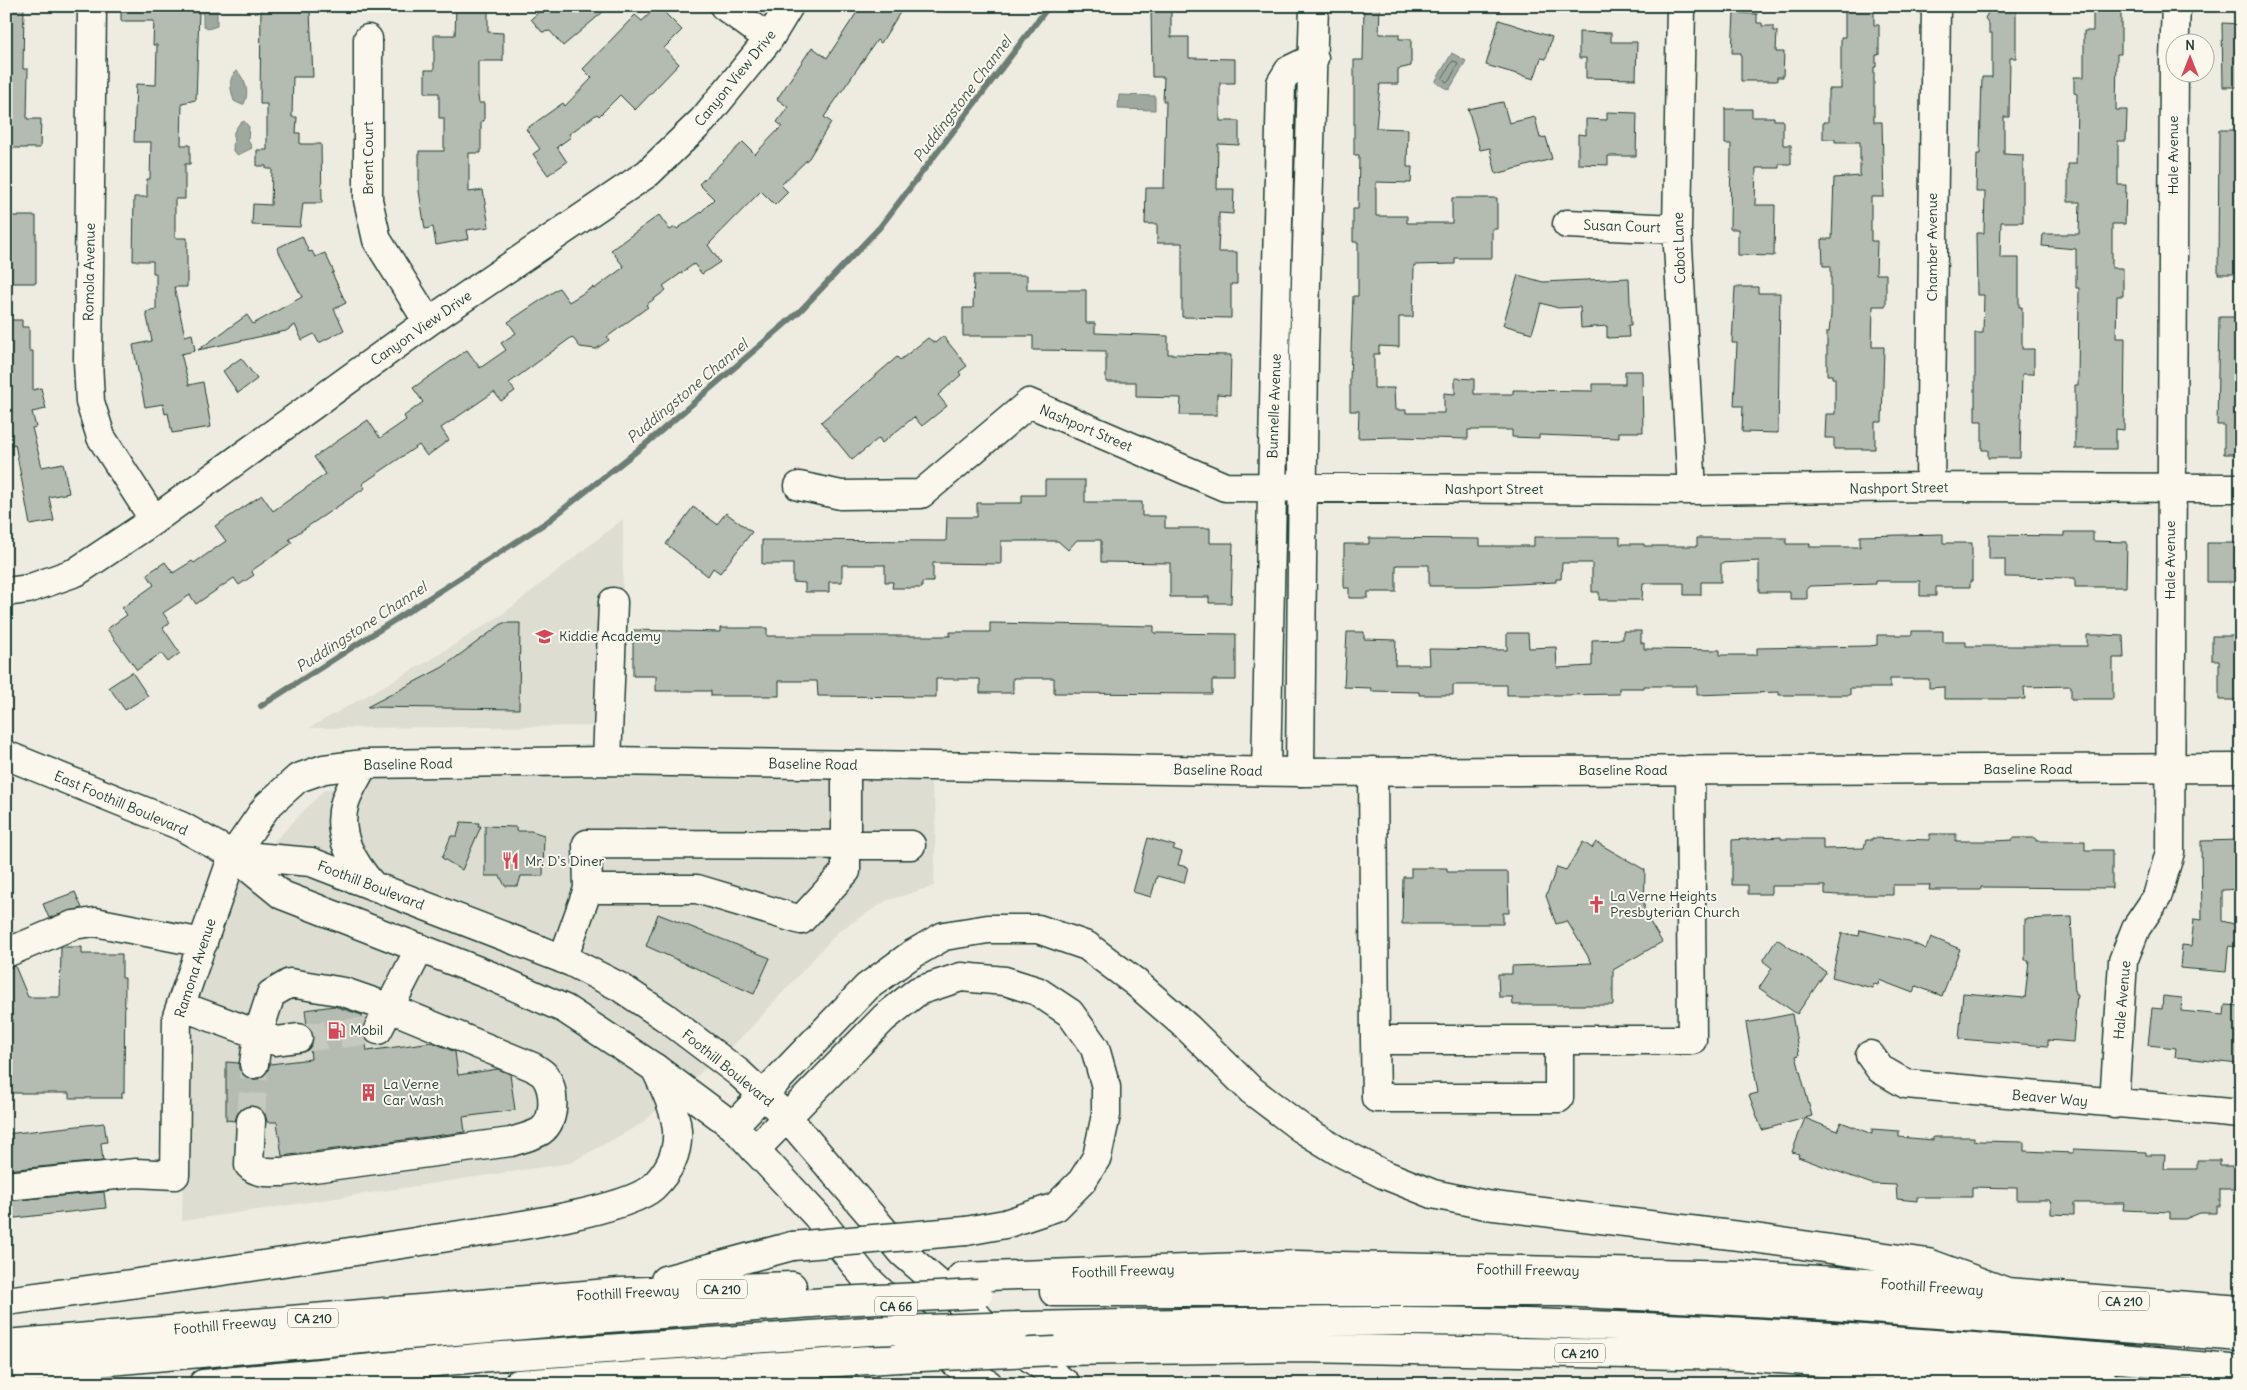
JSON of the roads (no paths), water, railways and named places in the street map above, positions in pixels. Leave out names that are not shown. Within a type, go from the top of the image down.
[{"type":"main road","name":"Romola Avenue","points":[[92,6],[88,361],[90,402],[101,437],[154,520]]},
{"type":"main road","points":[[724,6],[768,39]]},
{"type":"main road","name":"Canyon View Drive","points":[[6,592],[28,589],[76,572],[154,520],[428,322],[648,173],[703,120],[768,39],[789,6]]},
{"type":"main road","name":"Bunnelle Avenue","points":[[1300,772],[1308,144],[1314,58],[1314,6]]},
{"type":"main road","name":"Cabot Lane","points":[[1681,6],[1677,229],[1692,490]]},
{"type":"main road","name":"Chamber Avenue","points":[[1930,487],[1936,6]]},
{"type":"main road","name":"Hale Avenue","points":[[2114,1104],[2124,961],[2136,928],[2157,897],[2170,852],[2170,488],[2176,6]]},
{"type":"main road","name":"Brent Court","points":[[368,39],[368,200],[377,240],[428,322]]},
{"type":"main road","name":"Bunnelle Avenue","points":[[1266,771],[1281,83],[1289,70],[1314,58]]},
{"type":"main road","name":"Susan Court","points":[[1567,224],[1677,229]]},
{"type":"main road","name":"Nashport Street","points":[[799,486],[841,495],[921,494],[1029,403],[1225,487],[1692,490],[1930,487],[2241,488]]},
{"type":"main road","points":[[607,762],[613,602]]},
{"type":"main road","name":"East Foothill Boulevard","points":[[6,755],[181,826],[233,855]]},
{"type":"main road","name":"Baseline Road","points":[[233,855],[267,806],[298,778],[324,769],[364,764],[607,762],[1300,772],[2241,768]]},
{"type":"main road","points":[[364,764],[345,802],[342,822],[345,843],[355,865],[374,887]]},
{"type":"main road","points":[[588,889],[697,889],[801,920],[846,871],[846,765]]},
{"type":"main road","points":[[1375,1040],[1692,1040],[1690,770]]},
{"type":"main road","points":[[1373,771],[1376,1098],[1560,1098],[1560,1040]]},
{"type":"main road","points":[[563,959],[588,889],[587,844],[911,845]]},
{"type":"main road","points":[[233,855],[282,895],[489,975],[565,1009],[655,1068],[732,1126],[867,987],[911,955],[944,936],[988,929],[1038,929],[1086,946],[1135,982],[1188,1028],[1251,1090],[1300,1128],[1340,1152],[1383,1174],[1433,1194],[1486,1205],[1747,1237],[1928,1263],[2007,1292]]},
{"type":"main road","name":"Foothill Boulevard","points":[[233,855],[311,862],[563,959],[620,987],[739,1073],[786,1117],[903,1253],[992,1330],[1066,1384]]},
{"type":"main road","name":"Ramona Avenue","points":[[6,1186],[136,1173],[175,1175],[177,1016],[233,855]]},
{"type":"main road","points":[[6,953],[73,925],[95,922],[203,943]]},
{"type":"main road","points":[[384,1019],[420,948]]},
{"type":"main road","points":[[620,1292],[792,1246],[966,1231],[1005,1224],[1056,1207],[1082,1181],[1097,1157],[1106,1115],[1106,1087],[1095,1048],[1070,1013],[1037,991],[1005,981],[961,978],[918,991],[884,1018],[755,1150]]},
{"type":"main road","points":[[252,1121],[249,1165],[253,1169],[264,1172],[283,1172],[511,1142],[541,1131],[549,1119],[552,1090],[544,1075],[533,1067],[384,1019],[344,992],[290,983],[271,994],[258,1034],[254,1064]]},
{"type":"main road","points":[[181,1006],[276,1041],[298,1038]]},
{"type":"main road","name":"Beaver Way","points":[[1870,1054],[1880,1069],[1906,1084],[2241,1114]]},
{"type":"main road","points":[[6,1301],[145,1283],[495,1229],[614,1205],[638,1196],[652,1187],[670,1166],[679,1129],[671,1100],[655,1068]]},
{"type":"main road","name":"CA 66","points":[[732,1126],[817,1216],[864,1276],[960,1366],[988,1384]]},
{"type":"main road","name":"Foothill Freeway","points":[[6,1344],[620,1292],[832,1293],[1296,1265],[1740,1275],[2007,1292],[2241,1310]]},
{"type":"main road","points":[[970,1285],[1562,1292],[1842,1307],[2241,1336]]},
{"type":"main road","points":[[6,1370],[542,1323],[832,1293]]},
{"type":"main road","points":[[202,1384],[489,1358],[868,1332],[1019,1326],[1408,1321],[1561,1325],[1868,1340],[2050,1352],[2241,1370]]},
{"type":"main road","name":"CA 210","points":[[518,1384],[898,1358],[1055,1351],[1299,1348],[1739,1356],[2104,1384]]},
{"type":"water","points":[[196,6],[217,6],[217,26],[208,29],[203,25],[203,15]]},
{"type":"water","points":[[1452,53],[1466,61],[1449,90],[1435,82]]},
{"type":"water","points":[[237,71],[247,90],[244,104],[234,101],[232,93],[231,81]]},
{"type":"water","points":[[1119,95],[1155,96],[1155,110],[1118,109]]},
{"type":"water","points":[[244,121],[249,127],[248,140],[252,148],[238,155],[233,151],[234,132],[239,124]]},
{"type":"waterway","name":"Puddingstone Channel","points":[[261,706],[547,522],[647,443],[800,311],[880,227],[1049,6]]},
{"type":"tunnel","points":[[298,1038],[378,1030]]},
{"type":"tunnel","points":[[251,1121],[254,1064]]},
{"type":"place","name":"Kiddie Academy","points":[[545,636]]},
{"type":"place","name":"Mr. D's Diner","points":[[511,861]]},
{"type":"place","name":"La Verne Heights Presbyterian Church","points":[[1596,904]]},
{"type":"place","name":"Mobil","points":[[336,1030]]},
{"type":"place","name":"La Verne Car Wash","points":[[369,1092]]}]
